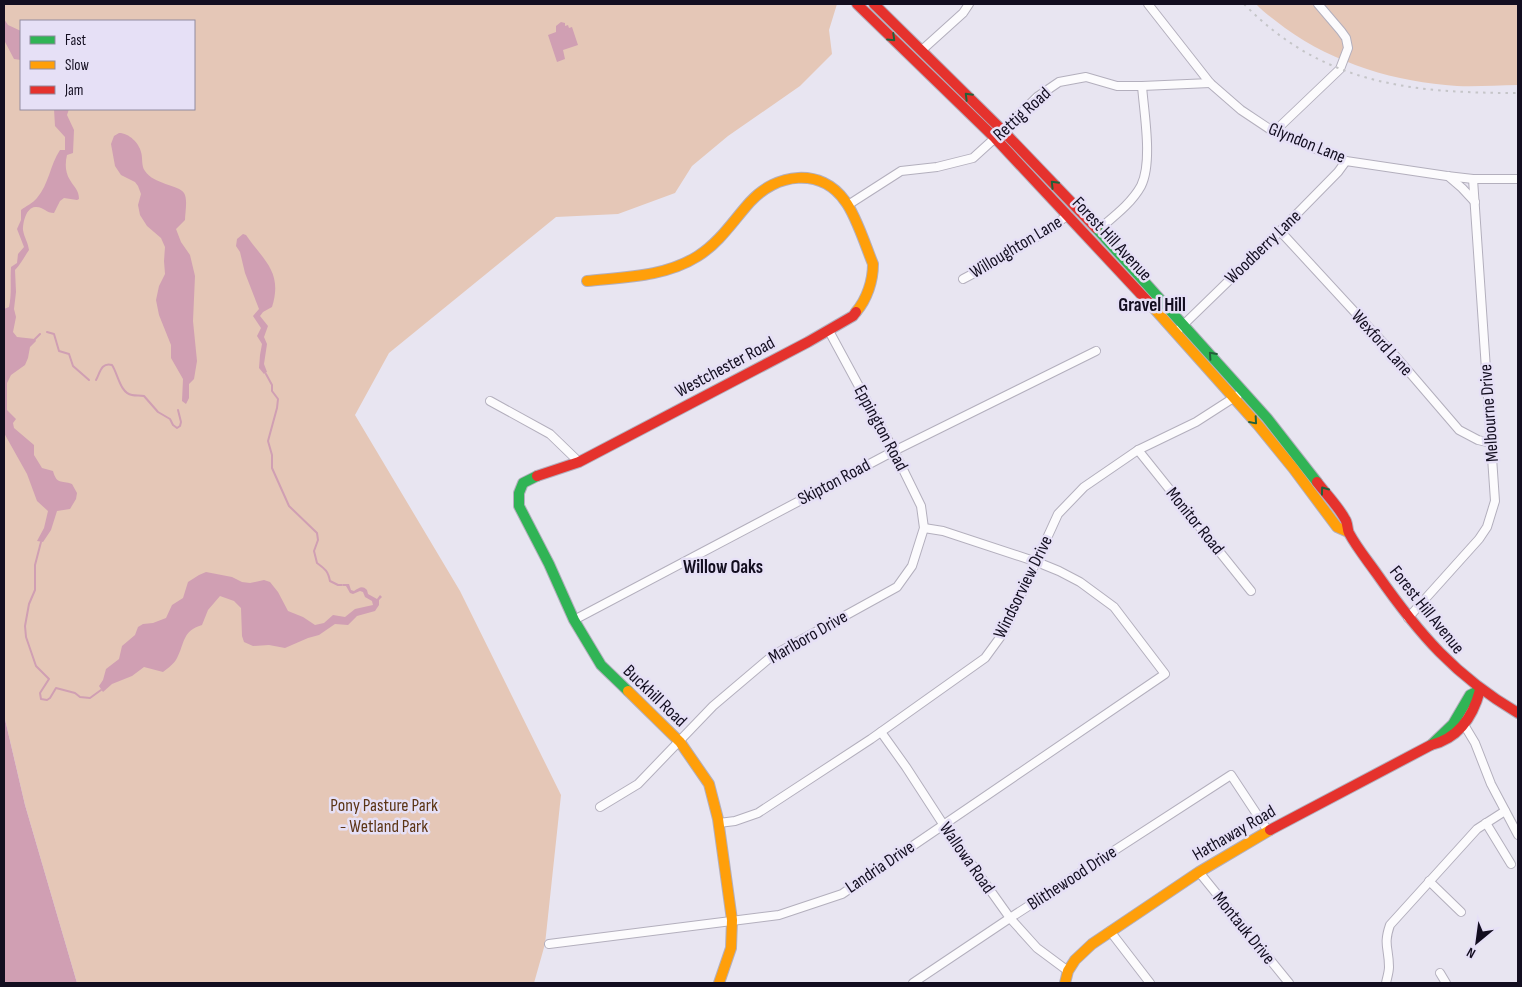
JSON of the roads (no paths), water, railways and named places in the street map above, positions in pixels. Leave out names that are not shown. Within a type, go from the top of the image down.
[{"type":"street","name":"Forest Hill Avenue","points":[[858,4],[995,138],[1068,215],[1234,398],[1275,446],[1337,527],[1348,532]]},
{"type":"street","name":"Forest Hill Avenue","points":[[874,4],[1003,131],[1098,230],[1244,392],[1317,480],[1346,520],[1348,532],[1408,618],[1445,660],[1480,690],[1518,713]]},
{"type":"street","points":[[922,50],[963,13],[969,4]]},
{"type":"street","name":"Glyndon Lane","points":[[1148,4],[1210,82],[1241,110],[1274,132],[1346,160],[1448,176],[1518,178]]},
{"type":"street","points":[[1274,132],[1340,70],[1348,48],[1346,38],[1318,4]]},
{"type":"street","name":"Rettig Road","points":[[848,205],[901,171],[937,167],[973,158],[1037,98],[1058,82],[1086,77],[1117,86],[1210,82]]},
{"type":"street","points":[[1098,230],[1128,204],[1141,185],[1148,153],[1142,86]]},
{"type":"street","name":"Woodberry Lane","points":[[1176,332],[1280,231],[1338,172],[1346,160]]},
{"type":"street","name":"Westchester Road","points":[[519,506],[518,493],[523,483],[529,479],[579,462],[853,316],[869,290],[873,264],[844,198],[830,185],[806,176],[784,179],[760,191],[722,238],[695,258],[648,274],[587,281]]},
{"type":"street","points":[[1448,176],[1475,202]]},
{"type":"street","name":"Melbourne Drive","points":[[1408,618],[1446,577],[1487,527],[1495,500],[1474,178]]},
{"type":"street","name":"Willoughton Lane","points":[[963,279],[1012,253],[1068,215]]},
{"type":"street","name":"Wexford Lane","points":[[1280,231],[1398,359],[1459,430],[1478,440],[1491,443]]},
{"type":"street","name":"Eppington Road","points":[[828,330],[894,451],[921,506],[924,528]]},
{"type":"street","name":"Skipton Road","points":[[574,620],[894,451],[1096,351]]},
{"type":"street","name":"Windsorview Drive","points":[[719,823],[735,821],[758,813],[880,732],[985,658],[1004,632],[1058,514],[1084,487],[1138,450],[1196,422],[1244,392]]},
{"type":"street","points":[[490,401],[550,434],[579,462]]},
{"type":"street","name":"Monitor Road","points":[[1138,450],[1251,591]]},
{"type":"street","name":"Buckhill Road","points":[[519,506],[574,620],[601,666],[680,742],[709,784],[719,823],[732,920],[731,948],[719,983]]},
{"type":"street","points":[[924,528],[943,531],[1037,562]]},
{"type":"street","name":"Marlboro Drive","points":[[600,807],[638,784],[713,706],[772,656],[897,587],[912,566],[924,528]]},
{"type":"street","name":"Landria Drive","points":[[549,944],[780,915],[842,894],[1164,674],[1114,607],[1080,582],[1059,570],[1037,562]]},
{"type":"street","name":"Hathaway Road","points":[[1068,971],[1080,955],[1110,931],[1199,872],[1268,831],[1431,744],[1450,728],[1470,695],[1480,690]]},
{"type":"street","name":"Hathaway Road","points":[[1431,744],[1442,743],[1460,732],[1478,701],[1480,690]]},
{"type":"street","points":[[1459,715],[1475,743],[1486,774],[1518,835]]},
{"type":"street","name":"Wallowa Road","points":[[880,732],[1010,918],[1038,948],[1068,971]]},
{"type":"street","name":"Blithewood Drive","points":[[913,983],[1232,775],[1268,831]]},
{"type":"street","points":[[1386,983],[1390,968],[1386,936],[1390,925],[1476,829],[1505,811]]},
{"type":"street","points":[[1486,823],[1511,864]]},
{"type":"street","name":"Montauk Drive","points":[[1199,872],[1289,983]]},
{"type":"street","points":[[1429,881],[1461,912]]},
{"type":"street","points":[[1110,931],[1150,983]]},
{"type":"street","points":[[1065,983],[1068,971]]},
{"type":"street","points":[[1440,973],[1446,983]]},
{"type":"waterway","points":[[47,332],[54,334],[59,351],[69,354],[73,366],[89,380]]},
{"type":"waterway","points":[[35,339],[40,334]]},
{"type":"waterway","points":[[96,380],[105,365],[112,365],[120,383],[128,394],[144,396],[158,412],[170,419],[177,428],[181,422],[178,410]]},
{"type":"waterway","points":[[266,374],[272,385],[272,391],[278,399],[268,441],[272,455],[272,468],[289,506],[317,533],[318,540],[314,551],[317,563],[326,570],[330,581],[342,585]]},
{"type":"waterway","points":[[41,542],[35,565],[35,590],[29,604],[25,626],[26,637],[36,666],[49,679],[40,693],[41,699],[47,700],[50,698],[56,688],[75,693],[80,697],[90,698],[101,690]]},
{"type":"railway","points":[[1244,4],[1274,31],[1305,52],[1337,68],[1371,79],[1406,86],[1442,90],[1518,93]]},
{"type":"district","name":"Gravel Hill","points":[[1152,305]]},
{"type":"district","name":"Willow Oaks","points":[[723,567]]},
{"type":"park label","name":"Pony Pasture Park - Wetland Park","points":[[384,815]]}]
